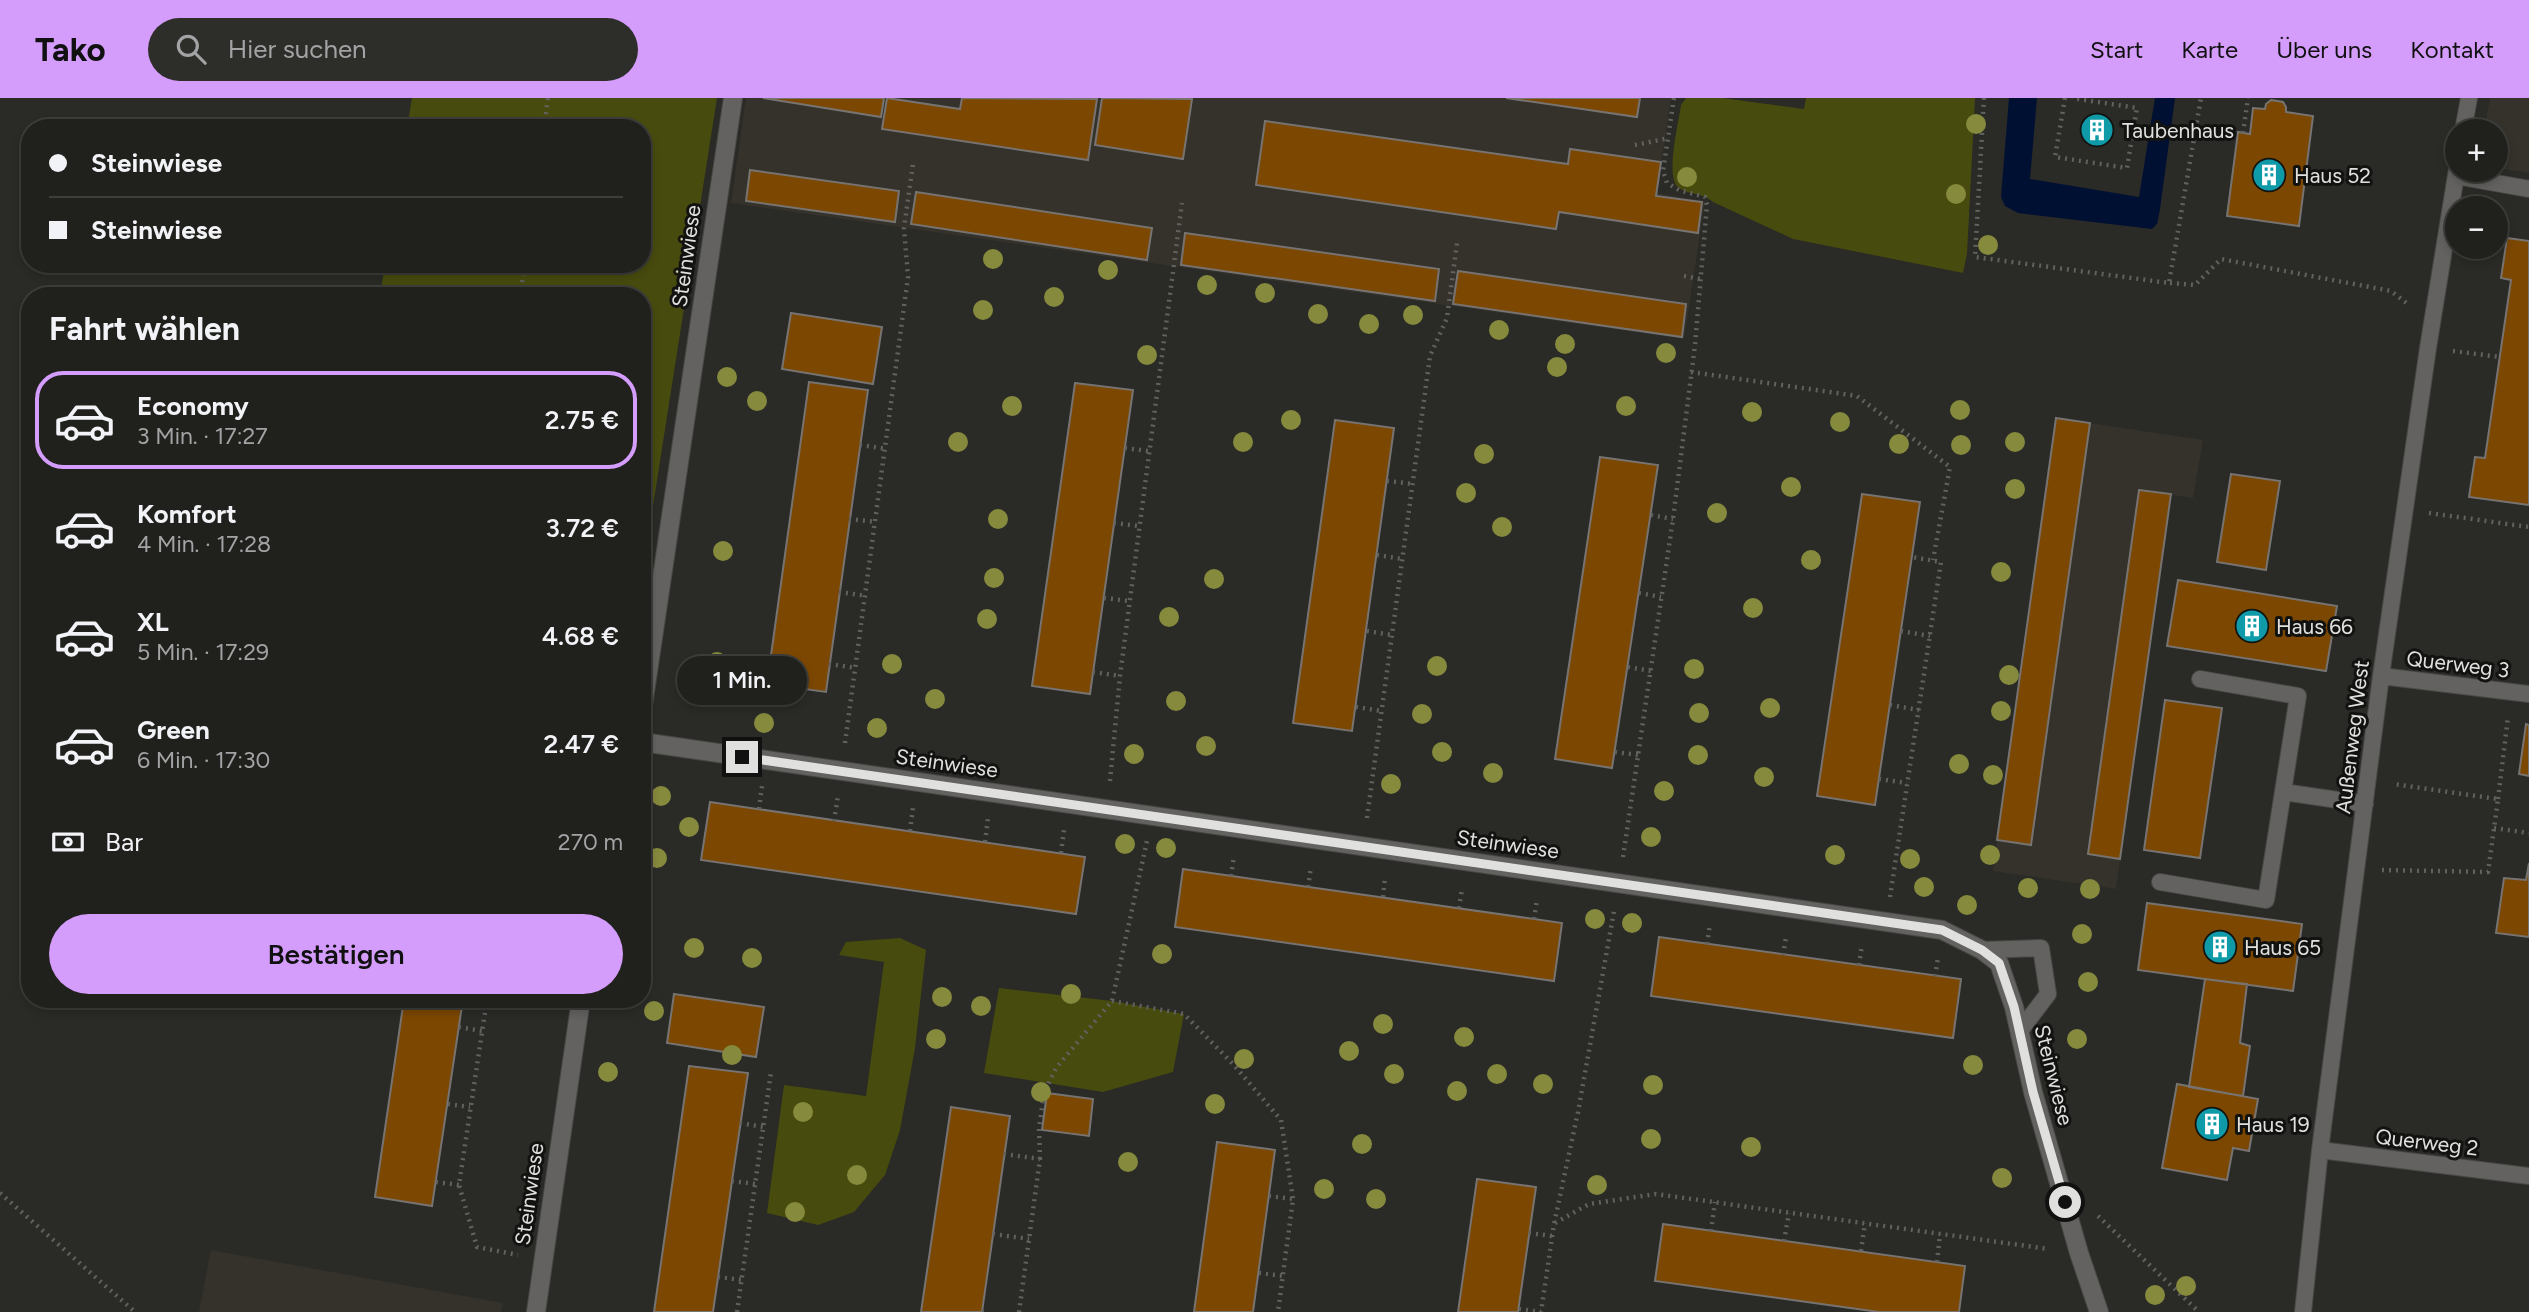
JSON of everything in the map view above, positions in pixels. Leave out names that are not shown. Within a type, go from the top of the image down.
[{"type":"street","name":"Steinwiese","points":[[651,651],[733,98]]},
{"type":"street","name":"Steinwiese","points":[[651,743],[1942,930],[1982,950],[1999,963],[2079,1253],[2099,1312]]},
{"type":"street","name":"Steinwiese","points":[[536,1312],[580,1008]]},
{"type":"lane","points":[[2465,119],[2469,98]]},
{"type":"lane","name":"Außenweg West","points":[[2303,1311],[2320,1150],[2381,676],[2455,182]]},
{"type":"lane","points":[[2497,182],[2529,189]]},
{"type":"lane","name":"Querweg 3","points":[[2381,676],[2529,694]]},
{"type":"lane","points":[[2160,883],[2266,900],[2298,696],[2200,679]]},
{"type":"lane","points":[[2283,792],[2365,804]]},
{"type":"lane","points":[[1982,950],[2041,948],[2048,994],[2019,1032]]},
{"type":"lane","name":"Querweg 2","points":[[2320,1150],[2529,1176]]},
{"type":"path","points":[[545,119],[548,98]]},
{"type":"path","points":[[1518,1309],[1541,1312],[1554,1224],[1618,884],[1673,519],[1707,205],[1705,197],[1679,190],[1667,183],[1663,171],[1674,98]]},
{"type":"path","points":[[1984,98],[1975,257],[2195,285],[2221,259],[2391,291],[2432,322]]},
{"type":"path","points":[[2064,98],[2055,157],[2127,168],[2137,108],[2072,98]]},
{"type":"path","points":[[2169,283],[2201,98]]},
{"type":"path","points":[[2243,133],[2248,98]]},
{"type":"path","points":[[1635,145],[1669,138]]},
{"type":"path","points":[[842,771],[908,277],[904,228],[913,164]]},
{"type":"path","points":[[1107,810],[1129,601],[1181,203]]},
{"type":"path","points":[[1363,846],[1430,356],[1447,318],[1457,243]]},
{"type":"path","points":[[1684,276],[1700,279]]},
{"type":"path","points":[[2428,348],[2500,358]]},
{"type":"path","points":[[1691,372],[1857,396],[1950,467],[1933,560]]},
{"type":"path","points":[[860,445],[887,449]]},
{"type":"path","points":[[1125,448],[1148,452]]},
{"type":"path","points":[[1387,481],[1413,484]]},
{"type":"path","points":[[2404,509],[2529,527]]},
{"type":"path","points":[[1651,515],[1673,519]]},
{"type":"path","points":[[849,519],[876,522]]},
{"type":"path","points":[[1114,523],[1139,526]]},
{"type":"path","points":[[1377,555],[1402,559]]},
{"type":"path","points":[[1886,922],[1941,562],[1912,557]]},
{"type":"path","points":[[839,592],[866,596]]},
{"type":"path","points":[[1639,593],[1661,597]]},
{"type":"path","points":[[1104,598],[1129,601]]},
{"type":"path","points":[[1367,631],[1392,635]]},
{"type":"path","points":[[1901,631],[1930,636]]},
{"type":"path","points":[[829,664],[856,668]]},
{"type":"path","points":[[1628,667],[1651,671]]},
{"type":"path","points":[[1093,672],[1120,676]]},
{"type":"path","points":[[2356,870],[2488,872],[2512,692]]},
{"type":"path","points":[[1890,705],[1919,709]]},
{"type":"path","points":[[1356,707],[1382,710]]},
{"type":"path","points":[[1615,751],[1638,755]]},
{"type":"path","points":[[1879,779],[1908,783]]},
{"type":"path","points":[[2368,780],[2498,799]]},
{"type":"path","points":[[1019,1312],[1040,1159],[1039,1129],[1044,1093],[1056,1068],[1112,1001],[1153,816]]},
{"type":"path","points":[[2494,828],[2529,833]]},
{"type":"path","points":[[1935,976],[1937,964]]},
{"type":"path","points":[[1112,1001],[1184,1013],[1281,1120],[1293,1199],[1278,1312]]},
{"type":"path","points":[[486,1008],[459,1185],[477,1247],[542,1260]]},
{"type":"path","points":[[459,1027],[482,1031]]},
{"type":"path","points":[[737,1312],[771,1072]]},
{"type":"path","points":[[448,1104],[470,1107]]},
{"type":"path","points":[[740,1123],[764,1127]]},
{"type":"path","points":[[1004,1154],[1040,1159]]},
{"type":"path","points":[[732,1181],[755,1184]]},
{"type":"path","points":[[436,1182],[459,1185]]},
{"type":"path","points":[[0,1193],[135,1312]]},
{"type":"path","points":[[1554,1224],[1589,1203],[1656,1194],[2079,1253]]},
{"type":"path","points":[[1269,1196],[1293,1199]]},
{"type":"path","points":[[1711,1231],[1715,1202]]},
{"type":"path","points":[[1784,1241],[1788,1213]]},
{"type":"path","points":[[2098,1216],[2199,1312]]},
{"type":"path","points":[[1861,1251],[1865,1223]]},
{"type":"path","points":[[1529,1233],[1552,1237]]},
{"type":"path","points":[[993,1234],[1029,1238]]},
{"type":"path","points":[[1937,1262],[1940,1234]]},
{"type":"path","points":[[1259,1273],[1283,1276]]},
{"type":"path","points":[[718,1277],[742,1280]]},
{"type":"shaded area","points":[[412,98],[717,98],[651,519],[651,287],[381,287],[384,273],[651,273],[651,119],[408,119]]},
{"type":"shaded area","points":[[746,98],[1671,98],[1657,193],[1705,201],[1684,339],[731,203]]},
{"type":"shaded area","points":[[1686,98],[1722,98],[1804,109],[1806,98],[1975,98],[1967,254],[1963,273],[1793,239],[1704,196],[1682,190],[1674,181],[1673,161],[1681,105]]},
{"type":"shaded area","points":[[2490,98],[2529,98],[2529,173],[2508,170],[2508,119],[2486,119]]},
{"type":"shaded area","points":[[2056,418],[2203,440],[2193,498],[2171,495],[2116,889],[1993,871]]},
{"type":"shaded area","points":[[900,938],[926,950],[915,1048],[900,1130],[885,1175],[854,1212],[818,1225],[767,1213],[784,1085],[866,1096],[884,962],[839,955],[846,942]]},
{"type":"shaded area","points":[[999,988],[1112,1001],[1184,1014],[1173,1072],[1103,1092],[984,1073]]},
{"type":"shaded area","points":[[211,1250],[503,1303],[501,1312],[199,1312]]},
{"type":"water","points":[[2009,98],[2037,98],[2030,179],[2139,197],[2155,98],[2175,98],[2157,224],[2152,229],[2018,213],[2005,206],[2001,197]]},
{"type":"building","points":[[763,98],[884,98],[881,117]]},
{"type":"building","points":[[887,98],[960,109],[962,98],[1097,99],[1088,160],[882,129]]},
{"type":"building","points":[[1102,98],[1192,99],[1183,159],[1095,145]]},
{"type":"building","points":[[1506,98],[1640,98],[1637,117]]},
{"type":"building","name":"Haus 52","points":[[2271,100],[2283,102],[2286,112],[2313,116],[2299,226],[2227,216],[2238,132],[2250,134],[2253,108],[2265,109]]},
{"type":"building","name":"Taubenhaus","points":[[2097,119],[2106,122],[2109,131],[2106,140],[2097,143],[2088,140],[2085,131],[2088,122]]},
{"type":"building","points":[[1265,121],[1568,164],[1570,149],[1661,162],[1656,196],[1702,202],[1698,233],[1559,212],[1556,229],[1256,185]]},
{"type":"building","points":[[750,170],[899,191],[895,222],[746,201]]},
{"type":"building","points":[[916,192],[1152,228],[1147,260],[911,224]]},
{"type":"building","points":[[1185,233],[1439,269],[1435,301],[1181,265]]},
{"type":"building","points":[[2508,238],[2529,241],[2529,505],[2469,497],[2475,457],[2485,458],[2511,280],[2501,278],[2504,259],[2508,259]]},
{"type":"building","points":[[1458,271],[1686,304],[1682,337],[1453,304]]},
{"type":"building","points":[[791,313],[882,327],[873,384],[782,369]]},
{"type":"building","points":[[809,382],[868,390],[826,692],[767,684]]},
{"type":"building","points":[[1075,383],[1133,390],[1090,694],[1032,686]]},
{"type":"building","points":[[2056,418],[2090,423],[2031,845],[1997,840]]},
{"type":"building","points":[[1335,420],[1394,428],[1352,731],[1293,723]]},
{"type":"building","points":[[1600,457],[1658,465],[1612,768],[1555,759]]},
{"type":"building","points":[[2231,474],[2280,481],[2266,570],[2217,562]]},
{"type":"building","points":[[2139,490],[2171,494],[2120,859],[2088,854]]},
{"type":"building","points":[[1862,494],[1920,502],[1875,805],[1817,796]]},
{"type":"building","name":"Haus 66","points":[[2178,580],[2337,606],[2326,671],[2167,646]]},
{"type":"building","points":[[2165,700],[2222,708],[2200,858],[2144,850]]},
{"type":"building","points":[[2526,724],[2529,725],[2529,776],[2519,774]]},
{"type":"building","points":[[710,802],[1085,857],[1076,914],[701,860]]},
{"type":"building","points":[[2529,863],[2529,937],[2496,933],[2504,878],[2526,880]]},
{"type":"building","points":[[1183,869],[1562,923],[1554,981],[1175,927]]},
{"type":"building","name":"Haus 65","points":[[2147,903],[2302,924],[2293,991],[2138,970]]},
{"type":"building","points":[[1659,937],[1961,979],[1953,1038],[1651,996]]},
{"type":"building","points":[[2205,979],[2247,984],[2240,1043],[2250,1046],[2243,1096],[2189,1087]]},
{"type":"building","points":[[674,994],[764,1007],[756,1057],[667,1043]]},
{"type":"building","points":[[403,1008],[462,1008],[432,1206],[375,1197]]},
{"type":"building","points":[[689,1066],[748,1073],[713,1312],[654,1312]]},
{"type":"building","name":"Haus 19","points":[[2177,1084],[2258,1099],[2249,1151],[2233,1148],[2227,1180],[2162,1168]]},
{"type":"building","points":[[1047,1093],[1093,1099],[1089,1136],[1042,1130]]},
{"type":"building","points":[[951,1107],[1010,1116],[982,1312],[921,1312]]},
{"type":"building","points":[[1217,1142],[1275,1150],[1253,1312],[1194,1312]]},
{"type":"building","points":[[1477,1179],[1536,1187],[1518,1312],[1458,1312]]},
{"type":"building","points":[[1663,1224],[1965,1266],[1959,1312],[1879,1312],[1655,1281]]},
{"type":"place","name":"Taubenhaus","points":[[2097,130]]},
{"type":"place","name":"Haus 52","points":[[2269,175]]},
{"type":"place","name":"Haus 66","points":[[2252,626]]},
{"type":"place","name":"Haus 65","points":[[2220,947]]},
{"type":"place","name":"Haus 19","points":[[2212,1124]]},
{"type":"route","points":[[742,757],[1942,930],[1982,950],[1999,963],[2014,1007],[2033,1092],[2065,1202]]}]
